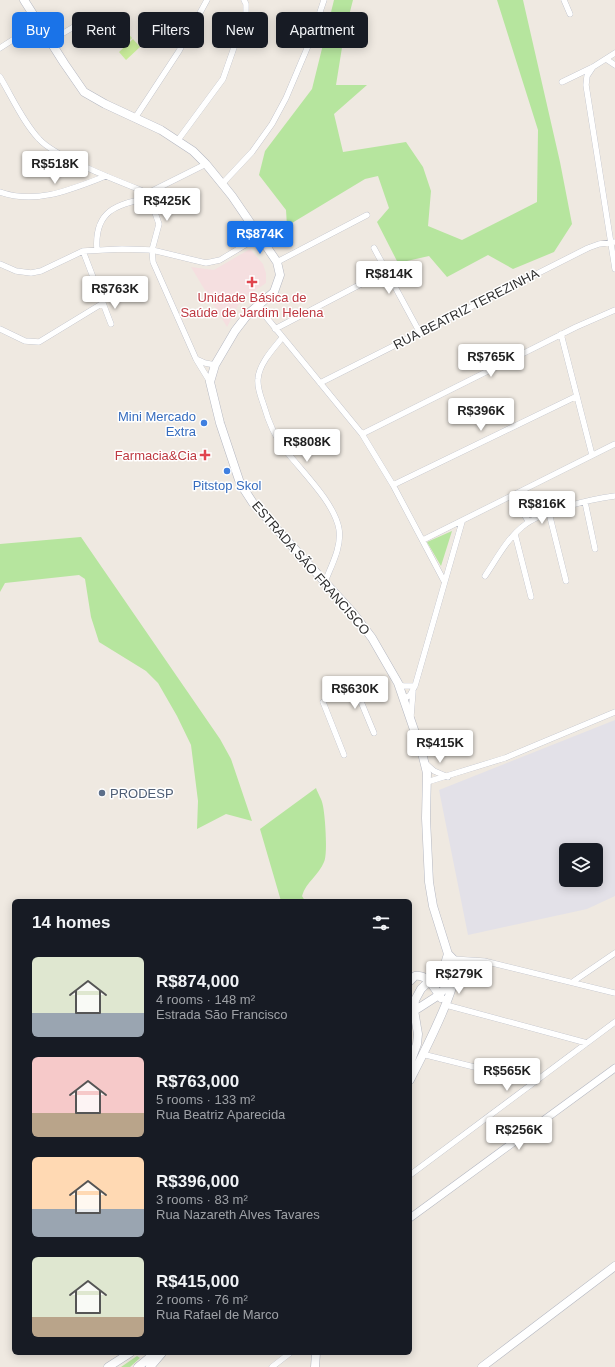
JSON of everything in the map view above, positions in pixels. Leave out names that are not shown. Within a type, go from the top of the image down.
[{"type":"main road","points":[[24,0],[32,12]]},
{"type":"main road","points":[[55,48],[84,92],[178,140],[206,164],[260,236],[277,262],[280,275],[274,292],[248,314],[235,331],[215,364],[210,382]]},
{"type":"main road","name":"ESTRADA SÃO FRANCISCO","points":[[210,382],[240,483],[253,502],[325,582],[372,638],[398,683],[425,763],[427,782],[429,882],[433,906],[449,958],[456,968],[446,1006],[412,1076]]},
{"type":"main road","points":[[412,1058],[417,1044],[418,1034],[412,1012],[418,993],[440,973],[449,958]]},
{"type":"main road","points":[[412,980],[418,975],[430,981],[446,1006]]},
{"type":"main road","points":[[412,1012],[439,995],[453,979]]},
{"type":"main road","points":[[412,1036],[417,1044],[418,1050],[422,1054]]},
{"type":"main road","points":[[482,1367],[615,1266]]},
{"type":"main road","points":[[108,1367],[127,1355]]},
{"type":"main road","points":[[138,1367],[153,1355]]},
{"type":"main road","points":[[150,1367],[160,1355]]},
{"type":"main road","points":[[315,1367],[316,1355]]},
{"type":"street","points":[[135,118],[179,51],[207,0]]},
{"type":"street","points":[[178,140],[224,80],[246,13],[246,4],[244,0]]},
{"type":"street","points":[[222,184],[252,152],[272,124],[286,98],[311,39],[324,0]]},
{"type":"street","points":[[564,0],[570,14]]},
{"type":"street","points":[[0,48],[12,40]]},
{"type":"street","points":[[562,82],[593,67],[615,53]]},
{"type":"street","points":[[606,59],[615,65]]},
{"type":"street","points":[[593,67],[587,76],[586,85],[613,242],[615,269]]},
{"type":"street","points":[[0,77],[39,139],[49,148],[149,195],[159,224],[152,250],[157,273],[196,359],[210,382]]},
{"type":"street","points":[[97,250],[96,238],[99,222],[110,209],[120,204],[149,195],[206,164]]},
{"type":"street","points":[[0,192],[28,197],[48,196],[67,191],[106,176]]},
{"type":"street","points":[[277,262],[367,215]]},
{"type":"street","points":[[0,264],[16,272],[25,274],[36,273],[83,251],[97,250],[152,250],[199,262],[213,262],[220,260],[260,236]]},
{"type":"street","name":"RUA BEATRIZ TEREZINHA","points":[[320,384],[588,248],[613,242]]},
{"type":"street","points":[[374,248],[420,333]]},
{"type":"street","points":[[83,251],[112,324]]},
{"type":"street","points":[[275,329],[386,271]]},
{"type":"street","points":[[0,329],[25,341],[39,342],[103,303]]},
{"type":"street","points":[[258,307],[362,434],[423,540],[444,581]]},
{"type":"street","points":[[362,434],[561,334],[615,310]]},
{"type":"street","points":[[561,334],[592,455]]},
{"type":"street","points":[[282,338],[268,356],[260,372],[258,388],[266,412],[277,436],[283,446],[317,488],[337,522],[339,536],[337,550],[325,582]]},
{"type":"street","points":[[196,359],[205,363],[215,364]]},
{"type":"street","points":[[392,485],[577,396]]},
{"type":"street","points":[[423,540],[462,522],[513,494],[615,444]]},
{"type":"street","points":[[513,494],[528,521]]},
{"type":"street","points":[[485,576],[515,534],[528,521],[548,513],[614,496]]},
{"type":"street","points":[[586,502],[595,549]]},
{"type":"street","points":[[548,513],[566,581]]},
{"type":"street","points":[[411,718],[414,688],[462,522]]},
{"type":"street","points":[[515,534],[531,597]]},
{"type":"street","points":[[352,680],[374,733]]},
{"type":"street","points":[[398,683],[403,686],[414,688]]},
{"type":"street","points":[[404,699],[414,688]]},
{"type":"street","points":[[323,702],[344,755]]},
{"type":"street","points":[[427,782],[448,777],[506,758],[615,712]]},
{"type":"street","points":[[425,763],[434,771],[448,777]]},
{"type":"street","points":[[574,982],[615,953]]},
{"type":"street","points":[[449,958],[484,961],[615,993]]},
{"type":"street","points":[[446,1006],[587,1043]]},
{"type":"street","points":[[412,1174],[615,1022]]},
{"type":"street","points":[[422,1054],[535,1082]]},
{"type":"street","points":[[412,1217],[615,1068]]},
{"type":"street","points":[[272,1367],[287,1355]]},
{"type":"shaded area","points":[[250,249],[263,264],[266,273],[266,283],[241,300],[227,327],[191,267],[214,270]]},
{"type":"shaded area","points":[[615,720],[615,896],[587,909],[468,935],[439,790]]},
{"type":"green space","points":[[334,0],[353,0],[350,12],[331,12]]},
{"type":"green space","points":[[497,0],[523,0],[560,162],[572,224],[554,252],[513,269],[488,255],[447,277],[429,256],[398,263],[377,222],[389,208],[378,176],[365,179],[287,226],[286,210],[259,175],[265,151],[312,89],[322,48],[342,48],[336,85],[367,85],[334,114],[343,152],[406,142],[423,167],[431,191],[428,226],[462,240],[537,202],[538,130]]},
{"type":"green space","points":[[133,39],[139,48],[126,60],[119,52],[123,48],[130,48],[130,42]]},
{"type":"green space","points":[[452,531],[441,566],[427,542]]},
{"type":"green space","points":[[81,537],[220,739],[231,759],[252,821],[226,814],[197,829],[198,801],[191,745],[177,716],[158,683],[146,671],[99,642],[91,617],[85,579],[79,575],[5,583],[0,592],[0,544]]},
{"type":"green space","points":[[316,788],[321,799],[325,817],[325,858],[322,867],[304,891],[302,896],[304,899],[280,899],[260,829]]},
{"type":"green space","points":[[137,1356],[140,1358],[130,1367],[121,1367]]},
{"type":"place","name":"Unidade Básica de Saúde de Jardim Helena","points":[[252,282]]},
{"type":"place","name":"Mini Mercado Extra","points":[[204,423]]},
{"type":"place","name":"Farmacia&Cia","points":[[205,455]]},
{"type":"place","name":"Pitstop Skol","points":[[227,471]]},
{"type":"place","name":"PRODESP","points":[[102,793]]}]
